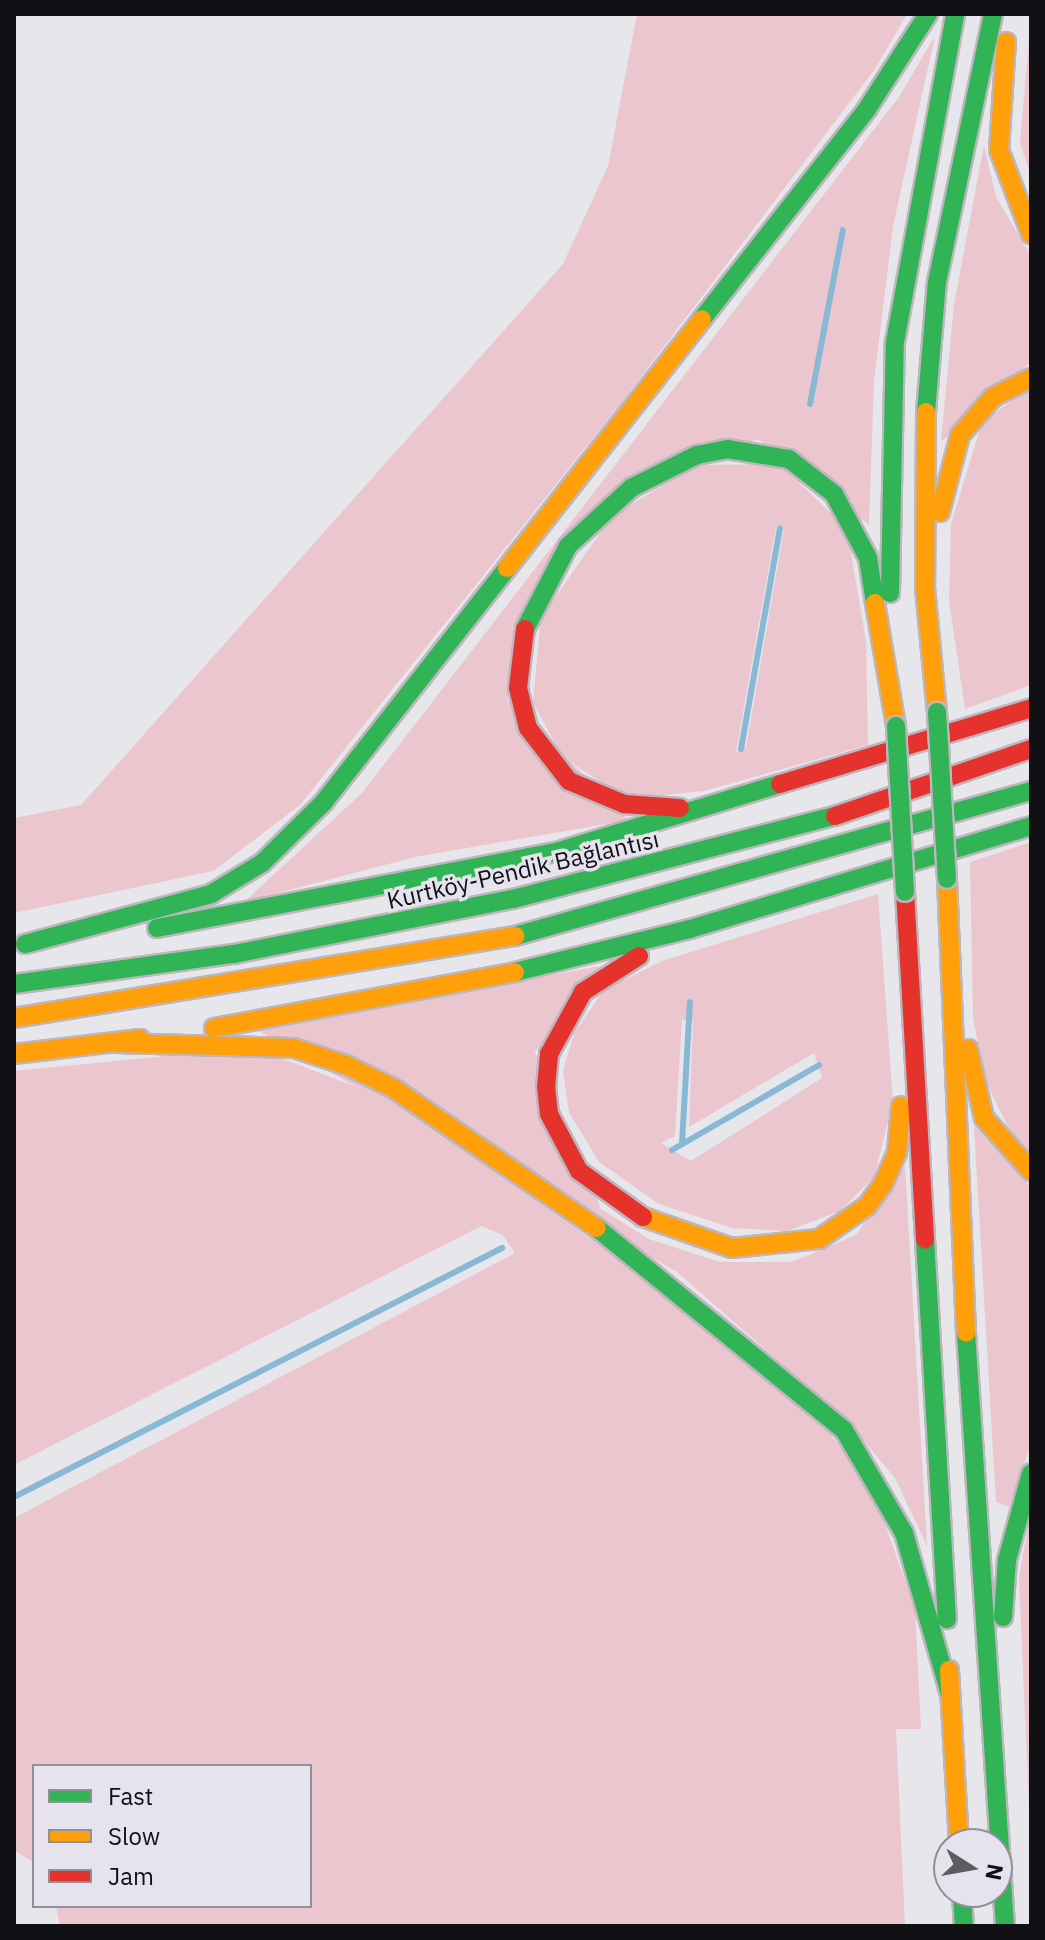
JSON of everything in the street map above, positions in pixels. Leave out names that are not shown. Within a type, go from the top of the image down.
[{"type":"highway","points":[[20,945],[211,894],[262,863],[323,803],[858,121],[928,14]]},
{"type":"highway","points":[[955,14],[895,342],[889,494],[896,726],[958,1828]]},
{"type":"highway","points":[[993,14],[937,282],[924,435],[925,588],[937,712],[947,879],[947,954],[1005,1926]]},
{"type":"highway","points":[[1009,14],[999,150],[1031,234]]},
{"type":"highway","points":[[925,588],[945,476],[960,435],[993,397],[1031,378]]},
{"type":"highway","points":[[738,802],[663,809],[595,796],[546,757],[528,728],[518,688],[526,623],[568,546],[598,513],[665,468],[727,449],[760,451],[789,459],[834,494],[868,558],[896,726]]},
{"type":"highway","points":[[20,945],[220,919],[559,851],[738,802],[1031,708]]},
{"type":"highway","name":"Kurtköy-Pendik Bağlantısı","points":[[14,984],[249,951],[513,899],[831,817],[1031,749]]},
{"type":"highway","points":[[14,1018],[524,935],[1031,791]]},
{"type":"highway","points":[[14,1054],[117,1043],[487,979],[690,929],[1031,826]]},
{"type":"highway","points":[[690,929],[583,992],[549,1054],[549,1114],[579,1171],[609,1195],[670,1231],[732,1248],[819,1239],[867,1206],[883,1184],[902,1121],[910,953]]},
{"type":"highway","points":[[947,954],[984,1118],[1031,1171]]},
{"type":"highway","points":[[117,1043],[294,1048],[346,1065],[393,1088],[645,1261],[844,1430],[904,1533],[950,1694]]},
{"type":"highway","points":[[997,1807],[1007,1560],[1031,1473]]},
{"type":"shaded area","points":[[637,14],[907,14],[875,69],[621,403],[300,805],[213,871],[14,913],[14,818],[81,805],[563,264],[608,166]]},
{"type":"shaded area","points":[[1031,16],[1031,177],[1020,143]]},
{"type":"shaded area","points":[[935,36],[893,226],[874,381],[869,525],[758,439],[589,510],[507,699],[629,820],[415,857],[244,902],[362,793],[899,97]]},
{"type":"shaded area","points":[[984,145],[996,197],[1031,256],[1031,362],[941,442],[954,304]]},
{"type":"shaded area","points":[[1031,387],[1031,685],[965,709],[949,601],[951,524],[982,422]]},
{"type":"shaded area","points":[[780,464],[847,529],[866,641],[868,745],[704,791],[644,797],[615,791],[562,757],[533,702],[541,617],[613,515],[698,465]],"holes":[[[776,527],[784,529],[746,747],[736,752]]]},
{"type":"shaded area","points":[[1031,842],[1031,1153],[1014,1139],[985,1080],[973,1017],[970,862]]},
{"type":"shaded area","points":[[878,894],[893,1102],[874,1177],[840,1211],[787,1231],[732,1228],[659,1204],[599,1162],[569,1112],[563,1071],[574,1033],[604,990],[662,961]],"holes":[[[682,1020],[693,1021],[689,1127],[814,1053],[822,1078],[691,1161],[661,1143],[675,1136]]]},
{"type":"shaded area","points":[[600,966],[535,1052],[601,1209],[649,1239],[720,1262],[792,1262],[856,1235],[905,1166],[927,1546],[895,1478],[847,1421],[677,1272],[259,1031]]},
{"type":"shaded area","points":[[187,1054],[278,1057],[393,1101],[647,1278],[831,1435],[872,1487],[915,1609],[921,1729],[896,1729],[905,1926],[60,1926],[56,1908],[312,1908],[312,1764],[32,1764],[32,1862],[14,1850],[14,1518],[515,1253],[503,1235],[481,1226],[14,1465],[14,1071]]},
{"type":"shaded area","points":[[974,1126],[1031,1186],[1031,1443],[1009,1507],[996,1502]]},
{"type":"shaded area","points":[[1031,1509],[1031,1855],[1019,1578]]},
{"type":"waterway","points":[[810,404],[843,230]]},
{"type":"waterway","points":[[741,749],[780,528]]},
{"type":"waterway","points":[[682,1144],[690,1002]]},
{"type":"waterway","points":[[672,1150],[819,1065]]},
{"type":"waterway","points":[[14,1497],[502,1248]]},
{"type":"traffic: fast","points":[[702,319],[867,109],[928,14]]},
{"type":"traffic: fast","points":[[890,593],[895,342],[955,14]]},
{"type":"traffic: fast","points":[[926,412],[937,282],[993,14]]},
{"type":"traffic: fast","points":[[525,629],[568,546],[631,488],[697,455],[727,449],[789,459],[834,494],[868,558],[875,603]]},
{"type":"traffic: fast","points":[[25,944],[211,894],[262,863],[323,803],[507,568]]},
{"type":"traffic: fast","points":[[937,712],[947,879]]},
{"type":"traffic: fast","points":[[896,726],[905,892]]},
{"type":"traffic: fast","points":[[157,928],[559,851],[780,784]]},
{"type":"traffic: fast","points":[[515,936],[1031,791]]},
{"type":"traffic: fast","points":[[14,984],[234,954],[513,899],[835,816]]},
{"type":"traffic: fast","points":[[515,972],[690,929],[1031,826]]},
{"type":"traffic: fast","points":[[597,1228],[844,1430],[904,1533],[950,1694]]},
{"type":"traffic: fast","points":[[925,1239],[947,1619]]},
{"type":"traffic: fast","points":[[966,1333],[1005,1926]]},
{"type":"traffic: fast","points":[[1003,1617],[1007,1560],[1031,1473]]},
{"type":"traffic: fast","points":[[963,1908],[964,1926]]},
{"type":"traffic: slow","points":[[1006,42],[999,150],[1031,234]]},
{"type":"traffic: slow","points":[[507,568],[702,319]]},
{"type":"traffic: slow","points":[[940,512],[960,435],[993,397],[1031,378]]},
{"type":"traffic: slow","points":[[926,412],[925,588],[937,712]]},
{"type":"traffic: slow","points":[[875,603],[896,726]]},
{"type":"traffic: slow","points":[[947,879],[966,1333]]},
{"type":"traffic: slow","points":[[14,1018],[515,936]]},
{"type":"traffic: slow","points":[[214,1028],[515,972]]},
{"type":"traffic: slow","points":[[14,1054],[140,1039]]},
{"type":"traffic: slow","points":[[117,1043],[294,1048],[346,1065],[393,1088],[597,1228]]},
{"type":"traffic: slow","points":[[968,1049],[984,1118],[1031,1171]]},
{"type":"traffic: slow","points":[[643,1217],[732,1248],[819,1239],[867,1206],[883,1184],[897,1152],[901,1106]]},
{"type":"traffic: slow","points":[[949,1670],[958,1828]]},
{"type":"traffic: jam","points":[[525,629],[518,688],[528,728],[569,781],[624,804],[680,808]]},
{"type":"traffic: jam","points":[[780,784],[1031,708]]},
{"type":"traffic: jam","points":[[835,816],[1031,749]]},
{"type":"traffic: jam","points":[[905,892],[925,1239]]},
{"type":"traffic: jam","points":[[639,956],[583,992],[549,1054],[546,1086],[549,1114],[579,1171],[643,1217]]}]
